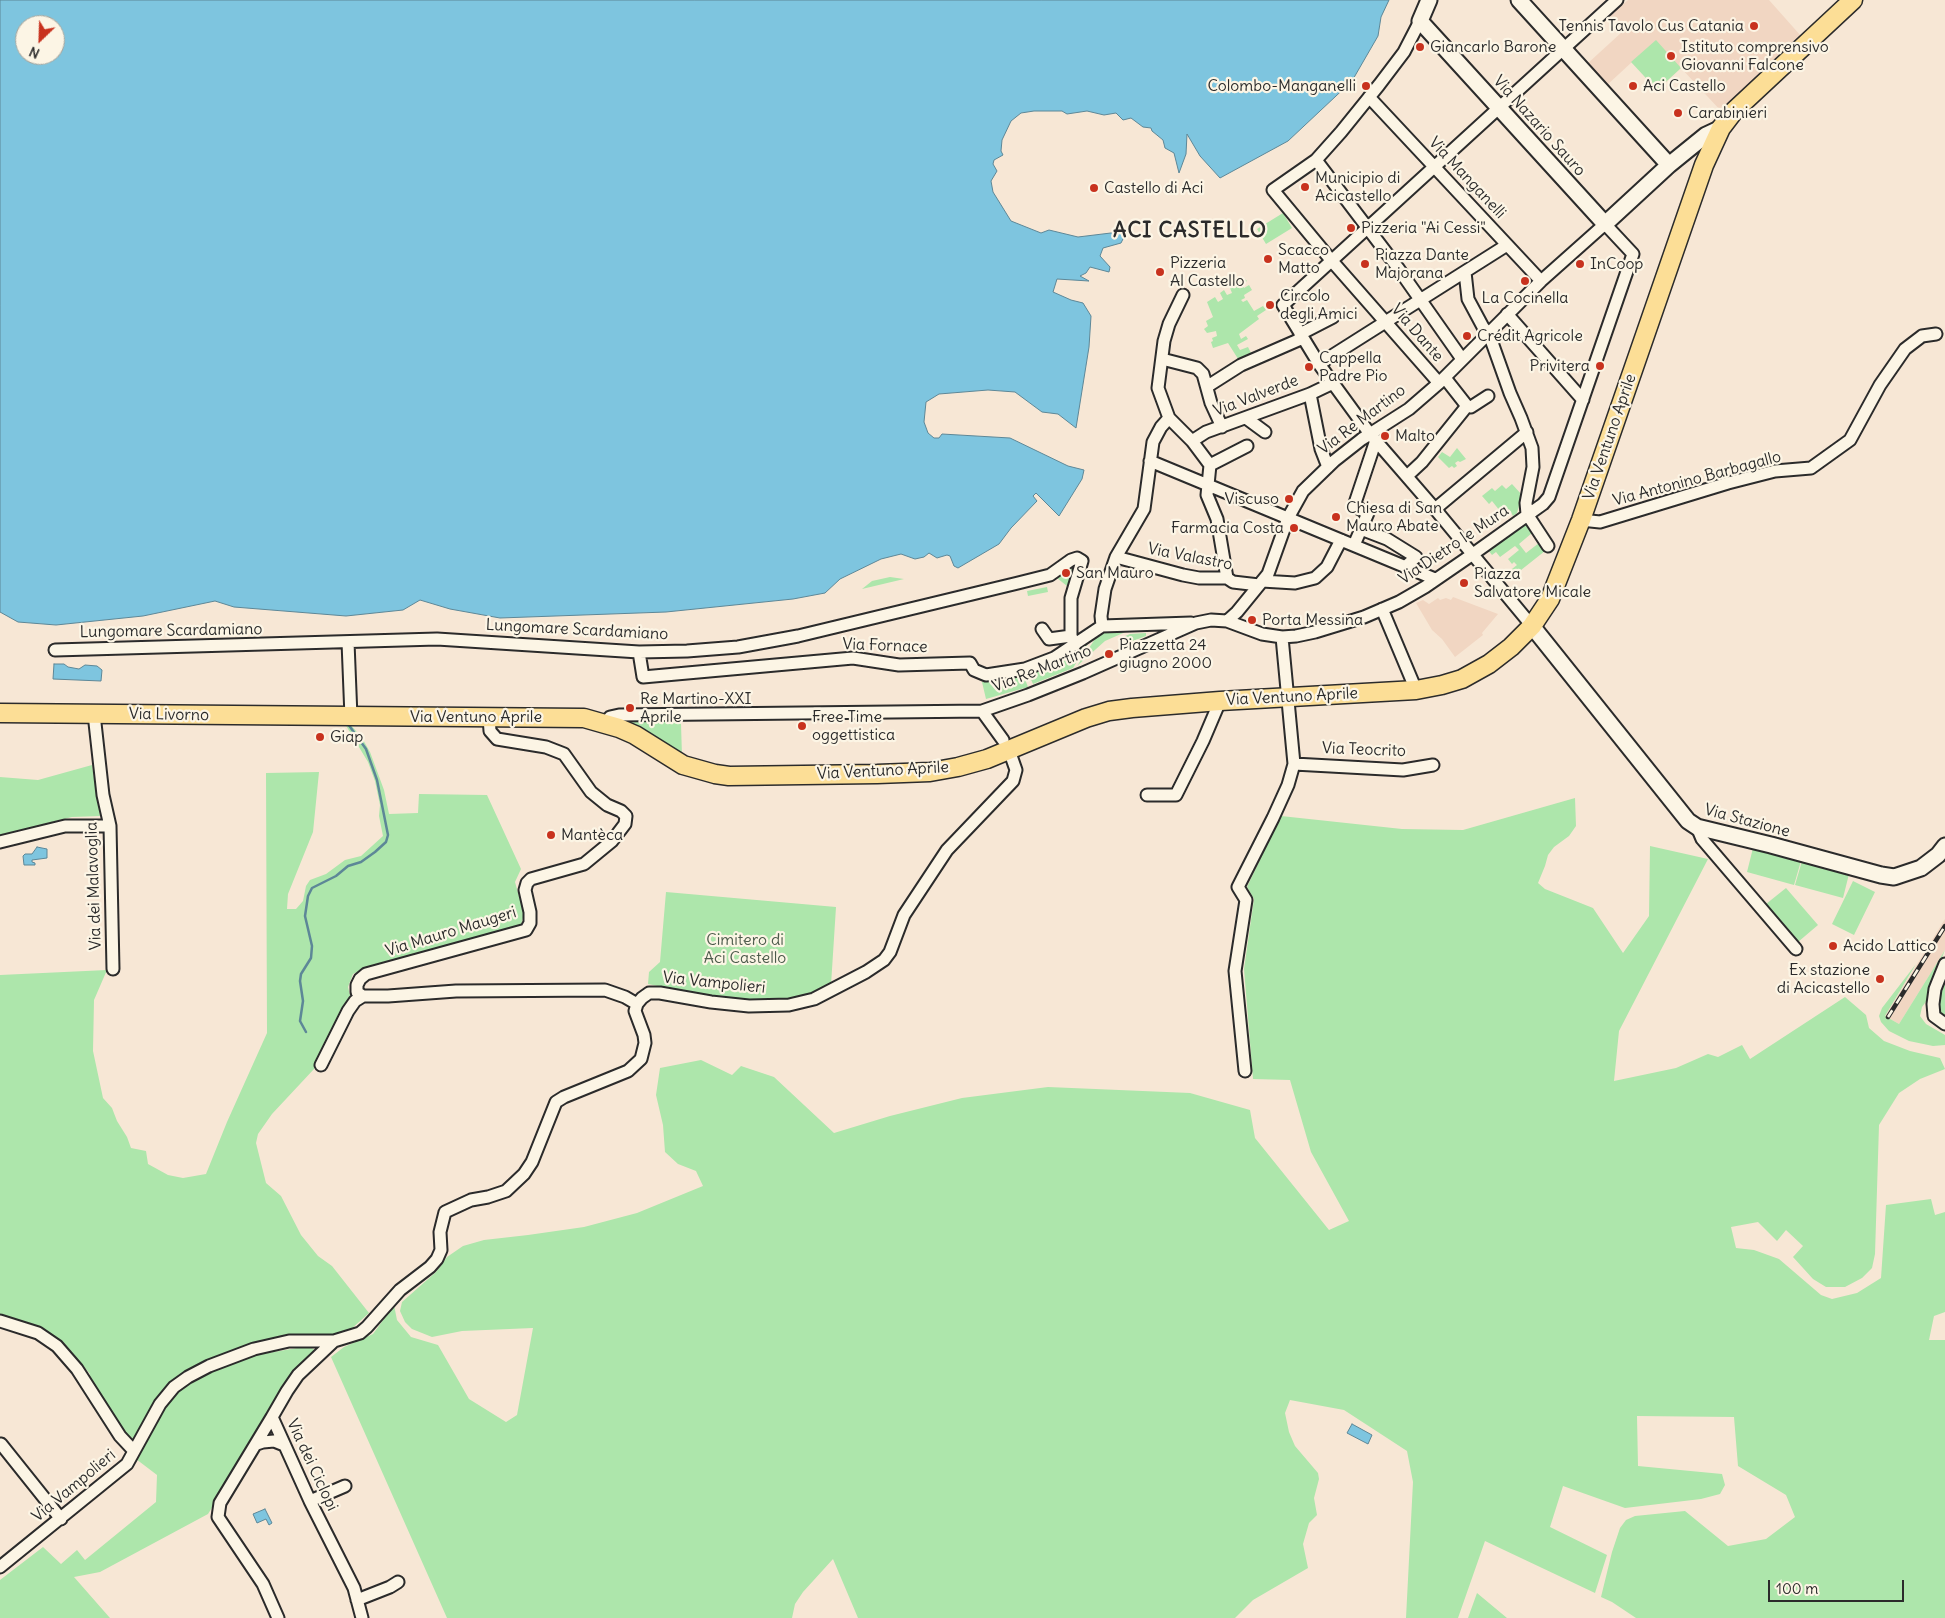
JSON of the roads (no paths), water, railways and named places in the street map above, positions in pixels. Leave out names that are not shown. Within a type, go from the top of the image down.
[{"type":"main road","points":[[1420,21],[1429,0]]},
{"type":"main road","points":[[1519,0],[1669,165]]},
{"type":"main road","name":"Via Ventuno Aprile","points":[[345,717],[567,717],[606,723],[635,735],[683,765],[703,772],[729,776],[877,774],[930,772],[958,767],[1006,745],[1109,711],[1220,701],[1416,690],[1462,679],[1489,664],[1511,647],[1532,626],[1550,599],[1581,520],[1704,164],[1721,128],[1734,111],[1853,0]]},
{"type":"main road","name":"Via Nazario Sauro","points":[[1420,21],[1605,224]]},
{"type":"main road","name":"Via Re Martino","points":[[1605,224],[1669,165],[1706,135],[1721,128]]},
{"type":"main road","name":"Via Stazione","points":[[1532,626],[1688,821],[1697,827],[1894,877],[1921,868],[1945,846]]},
{"type":"main road","name":"Via Livorno","points":[[0,713],[345,717]]},
{"type":"street","points":[[1532,626],[1408,476],[1373,437],[1319,364],[1283,305],[1617,0]]},
{"type":"street","points":[[1420,21],[1404,52],[1316,160],[1368,227],[1462,359]]},
{"type":"street","name":"Via Manganelli","points":[[1369,97],[1541,281]]},
{"type":"street","name":"Via Dante","points":[[1316,160],[1273,190],[1386,322],[1467,406]]},
{"type":"street","name":"Via Nazario Sauro","points":[[1605,224],[1633,254]]},
{"type":"street","name":"Via Re Martino","points":[[606,723],[610,717],[619,714],[982,711],[1083,673],[1196,623],[1212,620],[1227,621],[1268,574],[1288,518],[1303,491],[1328,467],[1373,437],[1442,380],[1541,281],[1605,224]]},
{"type":"street","points":[[1319,364],[1507,245]]},
{"type":"street","name":"Via Dietro le Mura","points":[[1227,621],[1262,634],[1282,637],[1315,632],[1382,610],[1435,580],[1543,504],[1549,497],[1633,254]]},
{"type":"street","points":[[1465,272],[1468,298],[1483,327],[1489,334],[1532,448],[1533,467],[1526,503],[1527,514],[1548,546]]},
{"type":"street","points":[[1183,295],[1169,324],[1158,388],[1169,418],[1192,441],[1210,465],[1207,495],[1217,519],[1227,578]]},
{"type":"street","points":[[1507,314],[1582,400]]},
{"type":"street","points":[[1208,386],[1240,365],[1302,336],[1333,317]]},
{"type":"street","name":"Via Antonino Barbagallo","points":[[1581,520],[1600,522],[1775,471],[1811,468],[1850,440],[1880,385],[1905,349],[1922,336],[1936,334]]},
{"type":"street","points":[[1162,359],[1197,368],[1204,374],[1211,403],[1222,427]]},
{"type":"street","name":"Via Valverde","points":[[1192,441],[1206,432],[1310,394],[1333,383]]},
{"type":"street","points":[[1310,394],[1321,449],[1328,467]]},
{"type":"street","points":[[1408,476],[1422,462],[1467,406],[1471,407],[1488,396]]},
{"type":"street","points":[[1169,418],[1160,427],[1153,442],[1144,509],[1116,557],[1105,589],[1101,616],[1102,626],[1196,623]]},
{"type":"street","points":[[1246,418],[1264,432]]},
{"type":"street","points":[[1435,509],[1527,432]]},
{"type":"street","points":[[1354,545],[1368,513],[1354,506],[1373,437]]},
{"type":"street","points":[[1210,465],[1247,446]]},
{"type":"street","points":[[1150,461],[1406,566],[1435,580]]},
{"type":"street","points":[[1361,529],[1387,539],[1416,557],[1406,566]]},
{"type":"street","name":"Via Valastro","points":[[1116,557],[1199,578],[1227,578],[1233,582],[1295,583],[1315,578],[1327,567],[1341,540]]},
{"type":"street","name":"Lungomare Scardamiano","points":[[55,650],[437,639],[639,652],[738,647],[798,636],[1050,575],[1071,560],[1077,558],[1082,561],[1071,598],[1073,640]]},
{"type":"street","points":[[1382,610],[1416,690]]},
{"type":"street","name":"Via Fornace","points":[[639,652],[643,677],[853,658],[899,665],[970,663],[974,670],[986,675],[1025,669],[1054,658],[1073,640],[1102,626]]},
{"type":"street","points":[[1042,629],[1049,639],[1073,640]]},
{"type":"street","points":[[1245,1071],[1235,971],[1246,900],[1238,887],[1273,818],[1288,784],[1294,764],[1282,637]]},
{"type":"street","points":[[345,717],[348,642]]},
{"type":"street","points":[[738,647],[741,669]]},
{"type":"street","points":[[1147,795],[1176,795],[1203,742],[1220,701]]},
{"type":"street","points":[[982,711],[1006,745]]},
{"type":"street","name":"Via dei Malavoglia","points":[[94,714],[103,795],[110,826],[113,968]]},
{"type":"street","name":"Via Mauro Maugeri","points":[[363,996],[357,992],[357,985],[366,974],[526,930],[530,923],[530,912],[525,890],[527,883],[531,880],[584,864],[612,841],[625,824],[626,816],[591,792],[564,754],[546,747],[497,739],[492,736],[490,731],[489,717]]},
{"type":"street","name":"Via Vampolieri","points":[[0,1567],[127,1464],[160,1404],[174,1387],[193,1373],[230,1357],[271,1345],[289,1341],[334,1341],[360,1333],[400,1290],[430,1267],[437,1259],[441,1250],[440,1232],[445,1212],[471,1200],[488,1197],[506,1190],[521,1178],[532,1162],[556,1102],[628,1071],[641,1059],[645,1043],[644,1035],[635,1011],[637,1004],[649,993],[749,1006],[789,1005],[814,1000],[884,960],[890,952],[904,915],[947,850],[1013,781],[1016,770],[1006,745]]},
{"type":"street","name":"Via Teocrito","points":[[1294,764],[1403,770],[1434,765]]},
{"type":"street","points":[[0,842],[65,826],[110,826]]},
{"type":"street","points":[[1697,827],[1702,839],[1796,949]]},
{"type":"street","points":[[1945,964],[1935,989],[1933,1004],[1934,1016],[1945,1024]]},
{"type":"street","points":[[321,1065],[348,1011],[363,996],[456,991],[605,990],[625,997],[637,1004]]},
{"type":"street","points":[[0,1321],[38,1333],[57,1346],[77,1369],[120,1436],[134,1452]]},
{"type":"street","name":"Via dei Ciclopi","points":[[334,1341],[298,1375],[272,1418],[310,1501],[354,1588],[362,1618]]},
{"type":"street","points":[[272,1418],[220,1503],[218,1516],[263,1584],[278,1618]]},
{"type":"street","points":[[257,1444],[274,1441],[284,1445]]},
{"type":"street","points":[[1,1444],[61,1519]]},
{"type":"street","points":[[310,1501],[345,1486]]},
{"type":"street","points":[[357,1600],[398,1582]]},
{"type":"water","points":[[0,0],[1389,0],[1381,17],[1378,36],[1352,81],[1288,141],[1220,178],[1200,156],[1187,134],[1186,154],[1179,173],[1174,153],[1165,148],[1163,140],[1151,128],[1143,127],[1131,118],[1123,120],[1116,113],[1104,115],[1087,111],[1067,114],[1062,111],[1034,111],[1021,113],[1011,121],[1002,140],[1001,151],[1003,155],[994,160],[993,164],[997,171],[991,181],[993,192],[1011,221],[1041,233],[1049,230],[1078,237],[1119,232],[1124,237],[1121,243],[1103,248],[1100,256],[1110,267],[1109,272],[1090,267],[1086,273],[1080,276],[1089,281],[1057,279],[1053,292],[1083,303],[1091,316],[1089,347],[1076,428],[1058,414],[1042,412],[1015,392],[988,390],[939,394],[926,402],[924,422],[928,433],[934,438],[939,438],[942,434],[1010,438],[1068,466],[1084,470],[1082,479],[1059,516],[1036,493],[1033,496],[1037,501],[1011,528],[999,544],[958,568],[954,566],[950,556],[947,555],[937,558],[929,553],[924,557],[915,559],[901,554],[881,559],[840,579],[825,593],[793,599],[666,612],[500,618],[450,609],[420,600],[403,610],[346,616],[234,607],[215,601],[143,616],[56,625],[18,622],[0,612]]},
{"type":"water","points":[[54,664],[64,664],[68,667],[79,669],[85,665],[97,666],[102,670],[101,681],[53,679]]},
{"type":"water","points":[[37,847],[47,849],[47,858],[32,860],[35,865],[24,865],[23,856],[25,854],[32,854]]},
{"type":"water","points":[[1352,1424],[1372,1435],[1368,1444],[1347,1433]]},
{"type":"water","points":[[265,1509],[272,1523],[269,1525],[266,1519],[257,1523],[253,1514]]},
{"type":"waterway","points":[[306,1032],[300,1021],[303,1001],[300,981],[301,974],[311,958],[312,946],[305,916],[308,896],[312,888],[336,876],[348,866],[361,862],[375,852],[386,842],[388,835],[377,780],[366,749],[348,724]]},
{"type":"railway","points":[[1888,1017],[1945,926]]},
{"type":"place","name":"Tennis Tavolo Cus Catania","points":[[1754,26]]},
{"type":"place","name":"Giancarlo Barone","points":[[1420,47]]},
{"type":"place","name":"Istituto comprensivo Giovanni Falcone","points":[[1671,56]]},
{"type":"place","name":"Colombo-Manganelli","points":[[1366,86]]},
{"type":"place","name":"Aci Castello","points":[[1633,86]]},
{"type":"place","name":"Carabinieri","points":[[1678,113]]},
{"type":"place","name":"Municipio di Acicastello","points":[[1305,187]]},
{"type":"place","name":"Castello di Aci","points":[[1094,188]]},
{"type":"place","name":"Pizzeria \"Ai Cessi\"","points":[[1351,228]]},
{"type":"place","name":"Scacco Matto","points":[[1268,259]]},
{"type":"place","name":"Piazza Dante Majorana","points":[[1365,264]]},
{"type":"place","name":"InCoop","points":[[1580,264]]},
{"type":"place","name":"Pizzeria Al Castello","points":[[1160,272]]},
{"type":"place","name":"La Cocinella","points":[[1525,281]]},
{"type":"place","name":"Circolo degli Amici","points":[[1270,305]]},
{"type":"place","name":"Crédit Agricole","points":[[1467,336]]},
{"type":"place","name":"Privitera","points":[[1600,366]]},
{"type":"place","name":"Cappella Padre Pio","points":[[1309,367]]},
{"type":"place","name":"Malto","points":[[1385,436]]},
{"type":"place","name":"Viscuso","points":[[1289,499]]},
{"type":"place","name":"Chiesa di San Mauro Abate","points":[[1336,517]]},
{"type":"place","name":"Farmacia Costa","points":[[1294,528]]},
{"type":"place","name":"San Mauro","points":[[1066,573]]},
{"type":"place","name":"Piazza Salvatore Micale","points":[[1464,583]]},
{"type":"place","name":"Porta Messina","points":[[1252,620]]},
{"type":"place","name":"Piazzetta 24 giugno 2000","points":[[1109,654]]},
{"type":"place","name":"Re Martino-XXI Aprile","points":[[630,708]]},
{"type":"place","name":"Free Time oggettistica","points":[[802,726]]},
{"type":"place","name":"Giap","points":[[320,737]]},
{"type":"place","name":"Mantèca","points":[[551,835]]},
{"type":"place","name":"Acido Lattico","points":[[1833,946]]},
{"type":"place","name":"Ex stazione di Acicastello","points":[[1880,979]]},
{"type":"district","name":"ACI CASTELLO","points":[[1190,231]]},
{"type":"park label","name":"Cimitero di Aci Castello","points":[[745,949]]}]
